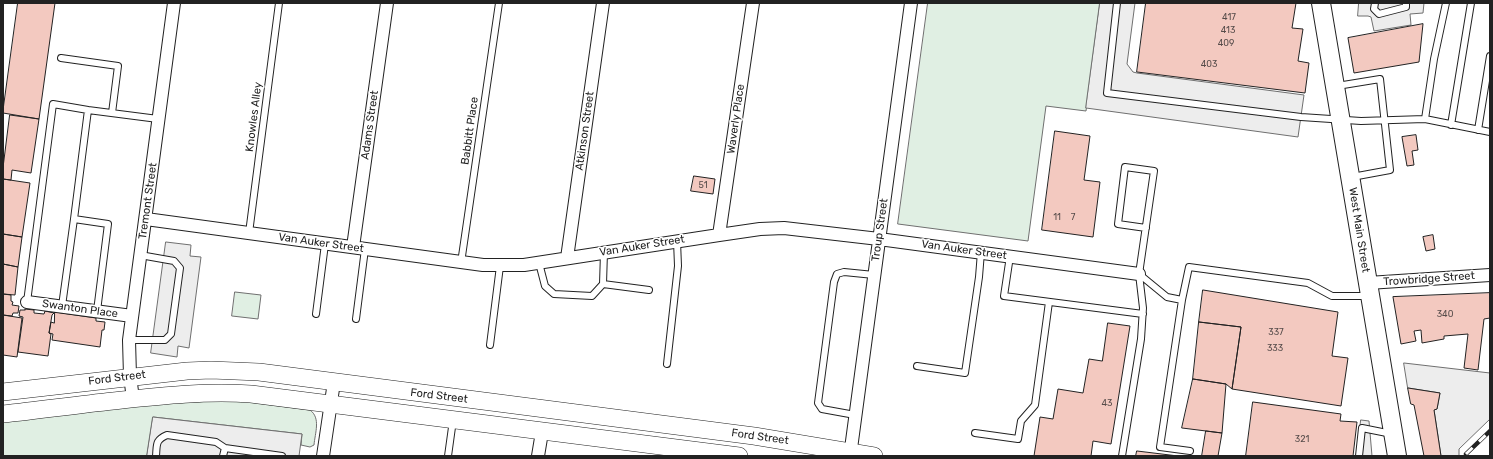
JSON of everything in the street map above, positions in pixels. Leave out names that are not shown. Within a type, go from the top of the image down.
[{"type":"main road","name":"West Main Street","points":[[1321,3],[1397,456]]},
{"type":"main road","name":"Ford Street","points":[[3,392],[130,376],[187,371],[235,371],[282,375],[754,436],[850,454],[874,456]]},
{"type":"main road","name":"Ford Street","points":[[3,414],[180,394],[250,394],[453,420],[690,453],[739,456]]},
{"type":"street","name":"Tremont Street","points":[[133,399],[130,376],[129,340],[174,3]]},
{"type":"street","name":"Adams Street","points":[[353,248],[387,3]]},
{"type":"street","name":"Atkinson Street","points":[[566,258],[603,3]]},
{"type":"street","name":"Waverly Place","points":[[719,235],[753,3]]},
{"type":"street","name":"Troup Street","points":[[850,454],[910,3]]},
{"type":"street","name":"Van Auker Street","points":[[146,219],[461,263],[500,266],[538,263],[760,229],[784,228],[981,252],[1139,274]]},
{"type":"street","name":"Trowbridge Street","points":[[1369,290],[1490,275]]},
{"type":"street","name":"Swanton Place","points":[[28,302],[132,316]]},
{"type":"street","points":[[323,456],[334,382]]},
{"type":"street","points":[[538,456],[542,432]]},
{"type":"lane","name":"Knowles Alley","points":[[249,233],[279,3]]},
{"type":"lane","name":"Babbitt Place","points":[[461,263],[499,3]]},
{"type":"lane","points":[[1117,3],[1106,93],[1301,117],[1384,120],[1425,119],[1490,132]]},
{"type":"lane","points":[[1375,3],[1374,9],[1379,14],[1406,7],[1406,3]]},
{"type":"lane","points":[[1425,119],[1434,59],[1446,3]]},
{"type":"lane","points":[[1451,124],[1471,3]]},
{"type":"lane","points":[[1478,130],[1490,56]]},
{"type":"lane","points":[[62,58],[118,66],[112,113]]},
{"type":"lane","points":[[1335,86],[1380,79],[1390,170],[1350,178]]},
{"type":"lane","points":[[28,302],[53,104],[158,119]]},
{"type":"lane","points":[[62,306],[88,110]]},
{"type":"lane","points":[[1122,456],[1141,338],[1143,314],[1139,274],[1146,228],[1154,171],[1125,167],[1118,224],[1146,228]]},
{"type":"lane","points":[[74,219],[108,224],[97,311]]},
{"type":"lane","points":[[666,364],[678,266],[677,241]]},
{"type":"lane","points":[[316,314],[325,244]]},
{"type":"lane","points":[[356,318],[365,249]]},
{"type":"lane","points":[[538,263],[545,286],[554,294],[592,296],[603,284],[604,252]]},
{"type":"lane","points":[[918,366],[965,372],[980,277],[981,252]]},
{"type":"lane","points":[[129,340],[165,340],[171,334],[180,268],[174,261],[140,255]]},
{"type":"lane","points":[[1010,256],[1004,296],[1143,314]]},
{"type":"lane","points":[[490,345],[500,266]]},
{"type":"lane","points":[[1190,451],[1160,447],[1182,300],[1189,267],[1308,284],[1332,296],[1369,290]]},
{"type":"lane","points":[[855,415],[822,409],[818,403],[818,395],[834,282],[837,274],[844,272],[874,275]]},
{"type":"lane","points":[[1139,274],[1167,297],[1182,300]]},
{"type":"lane","points":[[603,284],[649,290]]},
{"type":"lane","points":[[975,433],[1018,439],[1021,421],[1035,405],[1049,302]]},
{"type":"lane","points":[[448,456],[453,420]]},
{"type":"lane","points":[[1359,456],[1362,428],[1393,434]]},
{"type":"lane","points":[[156,456],[158,441],[160,438],[167,436],[216,442],[225,448],[282,456]]},
{"type":"lane","points":[[223,456],[225,448]]},
{"type":"green space","points":[[928,3],[1100,3],[1086,111],[1046,106],[1028,241],[898,224]]},
{"type":"green space","points":[[235,292],[261,295],[258,319],[232,316]]},
{"type":"green space","points":[[234,400],[310,410],[316,421],[314,445],[310,447],[301,445],[302,434],[153,417],[147,456],[3,456],[3,422],[154,404]]},
{"type":"shaded area","points":[[1100,3],[1135,3],[1127,64],[1133,72],[1304,95],[1298,137],[1086,108]]},
{"type":"shaded area","points":[[1359,3],[1424,3],[1423,13],[1410,14],[1411,25],[1374,31],[1371,17],[1358,16]]},
{"type":"shaded area","points":[[166,242],[191,245],[190,256],[201,257],[189,348],[178,346],[177,357],[151,353]]},
{"type":"shaded area","points":[[1404,363],[1490,373],[1490,419],[1459,449],[1459,456],[1441,456],[1434,410],[1437,409],[1440,393],[1408,388]]},
{"type":"shaded area","points":[[153,417],[302,434],[299,456],[147,456]]},
{"type":"shaded area","points":[[1361,420],[1369,421],[1372,456],[1357,456]]},
{"type":"building","points":[[18,3],[55,3],[39,119],[3,113]]},
{"type":"building","points":[[1146,3],[1296,3],[1292,28],[1303,29],[1298,61],[1309,63],[1305,93],[1137,72]]},
{"type":"building","points":[[1423,24],[1419,62],[1354,73],[1348,38]]},
{"type":"building","points":[[10,115],[39,119],[31,173],[12,170],[11,180],[3,179]]},
{"type":"building","points":[[1055,131],[1090,136],[1084,180],[1100,182],[1093,237],[1042,230]]},
{"type":"building","points":[[1416,135],[1418,150],[1412,151],[1414,165],[1407,166],[1402,137]]},
{"type":"building","points":[[694,176],[715,179],[713,194],[691,191]]},
{"type":"building","points":[[3,179],[30,183],[22,237],[3,234]]},
{"type":"building","points":[[3,234],[22,237],[18,267],[3,264]]},
{"type":"building","points":[[1433,235],[1435,249],[1426,251],[1423,237]]},
{"type":"building","points":[[3,264],[18,267],[15,295],[3,294]]},
{"type":"building","points":[[1203,290],[1338,312],[1332,356],[1348,358],[1341,406],[1232,389],[1241,327],[1199,322]]},
{"type":"building","points":[[1490,293],[1490,318],[1484,319],[1478,370],[1464,368],[1468,334],[1444,336],[1444,339],[1422,343],[1421,330],[1414,331],[1416,341],[1401,344],[1393,297]]},
{"type":"building","points":[[3,294],[11,295],[11,301],[13,302],[12,305],[19,306],[18,313],[13,313],[12,316],[3,315]]},
{"type":"building","points":[[20,310],[34,310],[34,313],[44,314],[45,311],[54,313],[52,315],[49,333],[51,334],[48,356],[18,352],[23,317],[19,316]]},
{"type":"building","points":[[55,312],[96,318],[96,321],[105,322],[104,330],[102,330],[100,347],[52,340],[53,334],[49,333],[51,322],[54,323]]},
{"type":"building","points":[[3,315],[22,318],[17,357],[3,355]]},
{"type":"building","points":[[1199,322],[1241,327],[1232,389],[1226,384],[1193,379]]},
{"type":"building","points":[[1108,323],[1130,326],[1111,444],[1093,441],[1091,456],[1034,456],[1040,417],[1053,419],[1058,389],[1083,393],[1089,359],[1102,361]]},
{"type":"building","points":[[1193,379],[1226,384],[1222,433],[1182,428]]},
{"type":"building","points":[[1408,388],[1440,393],[1437,409],[1434,410],[1441,456],[1424,456],[1414,405],[1411,404]]},
{"type":"building","points":[[1253,402],[1341,414],[1340,421],[1357,422],[1353,456],[1246,456]]},
{"type":"building","points":[[1206,431],[1222,433],[1218,456],[1202,456]]},
{"type":"building","points":[[1137,451],[1178,456],[1136,456]]},
{"type":"railway","points":[[1466,454],[1490,431]]}]
